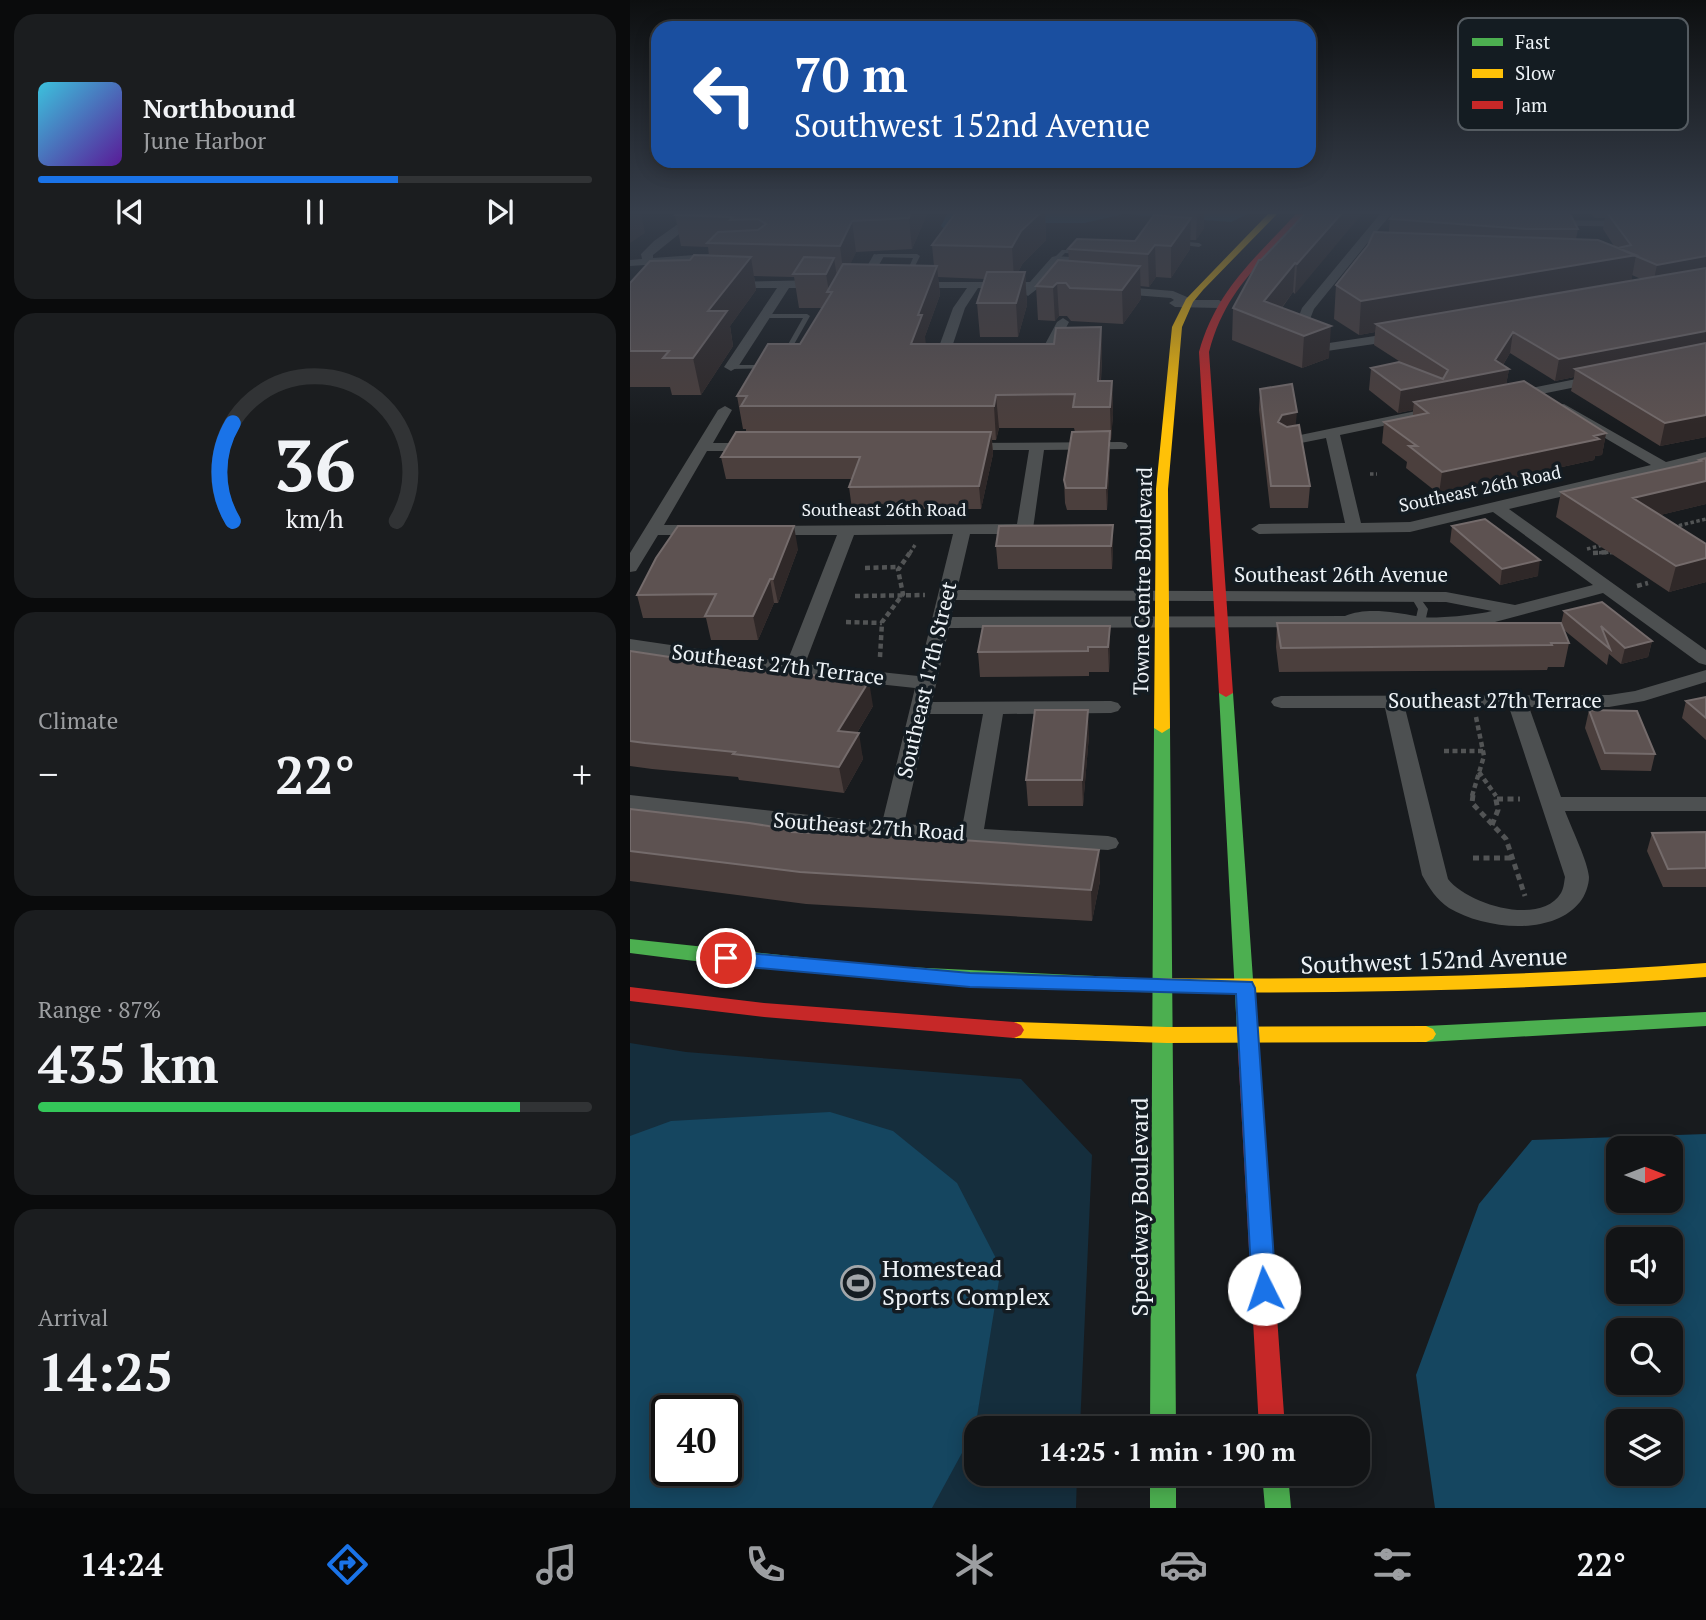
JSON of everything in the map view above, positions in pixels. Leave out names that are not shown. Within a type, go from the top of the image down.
[{"type":"street","points":[[657,286],[662,284]]},
{"type":"street","points":[[731,367],[785,284]]},
{"type":"street","points":[[915,284],[1030,289],[1167,303],[1189,301],[1219,304]]},
{"type":"street","points":[[1030,289],[1034,284]]},
{"type":"street","name":"Towne Centre Boulevard","points":[[1205,284],[1189,301],[1174,336],[1172,360],[1189,408],[1220,597],[1245,988]]},
{"type":"street","name":"Towne Centre Boulevard","points":[[1163,986],[1163,473],[1205,360],[1205,341],[1211,317],[1233,284]]},
{"type":"street","points":[[1328,284],[1308,308],[1302,324],[1311,340],[1327,346],[1410,335]]},
{"type":"street","points":[[964,365],[939,366],[956,315],[974,286]]},
{"type":"street","points":[[1014,365],[1040,365],[1063,323]]},
{"type":"street","points":[[1172,360],[1205,360]]},
{"type":"street","points":[[1495,399],[1614,375]]},
{"type":"street","points":[[1536,391],[1664,467]]},
{"type":"street","points":[[1286,442],[1454,407]]},
{"type":"street","points":[[630,567],[725,410]]},
{"type":"street","points":[[1332,432],[1354,528]]},
{"type":"street","points":[[947,446],[1121,446]]},
{"type":"street","name":"Southeast 26th Road","points":[[750,530],[1030,529],[1037,446]]},
{"type":"street","points":[[702,447],[772,447]]},
{"type":"street","name":"Southeast 26th Road","points":[[1259,529],[1410,527],[1706,457]]},
{"type":"street","points":[[1496,507],[1706,659]]},
{"type":"street","name":"Southeast 17th Street","points":[[891,831],[963,529]]},
{"type":"street","points":[[652,530],[722,530]]},
{"type":"street","points":[[794,668],[847,530]]},
{"type":"street","name":"Southeast 26th Avenue","points":[[941,622],[1162,624],[1349,621],[1354,626],[1406,626],[1416,622],[1499,617],[1606,587]]},
{"type":"street","name":"Southeast 26th Avenue","points":[[947,595],[1452,597],[1494,608],[1518,610]]},
{"type":"street","points":[[999,623],[1005,595]]},
{"type":"street","name":"Southeast 27th Terrace","points":[[630,645],[926,683]]},
{"type":"street","name":"Southeast 27th Terrace","points":[[1281,702],[1623,699],[1706,676]]},
{"type":"street","points":[[1394,702],[1433,875],[1444,891],[1459,903],[1490,915],[1529,916],[1553,912],[1569,901],[1577,889],[1577,877],[1517,702]]},
{"type":"street","points":[[920,709],[1111,707]]},
{"type":"street","points":[[972,835],[994,708]]},
{"type":"street","name":"Southeast 27th Road","points":[[630,802],[797,823],[1108,843]]},
{"type":"street","points":[[1552,804],[1706,804]]},
{"type":"street","name":"Southwest 152nd Avenue","points":[[630,946],[752,961],[916,976],[1082,985],[1245,988],[1462,985],[1706,970]]},
{"type":"street","name":"Speedway Boulevard","points":[[1163,986],[1163,1416]]},
{"type":"street","points":[[1245,988],[1271,1416]]},
{"type":"street","points":[[630,994],[895,1022],[1037,1031],[1317,1037],[1492,1033],[1706,1019]]},
{"type":"street","points":[[1163,1486],[1163,1508]]},
{"type":"street","points":[[1276,1486],[1278,1508]]},
{"type":"lane","points":[[731,367],[779,367],[807,316],[764,316]]},
{"type":"lane","points":[[1415,597],[1423,609],[1416,622]]},
{"type":"path","points":[[1370,474],[1377,474]]},
{"type":"path","points":[[1666,529],[1706,519]]},
{"type":"path","points":[[1587,549],[1613,542]]},
{"type":"path","points":[[880,657],[882,623],[902,596],[898,568],[915,544]]},
{"type":"path","points":[[1593,553],[1619,553]]},
{"type":"path","points":[[865,568],[898,568]]},
{"type":"path","points":[[855,596],[925,595]]},
{"type":"path","points":[[846,622],[882,623]]},
{"type":"path","points":[[1476,716],[1484,751],[1472,787],[1472,803],[1506,839],[1525,896]]},
{"type":"path","points":[[1444,751],[1484,751]]},
{"type":"path","points":[[1479,772],[1497,799],[1499,812],[1492,825]]},
{"type":"path","points":[[1497,799],[1520,799]]},
{"type":"path","points":[[1473,858],[1513,858]]},
{"type":"shaded area","name":"Homestead Sports Complex","points":[[630,1043],[686,1052],[1021,1079],[1092,1155],[1081,1416],[964,1416],[964,1486],[1077,1486],[1076,1508],[630,1508]]},
{"type":"shaded area","name":"Homestead Sports Complex","points":[[830,1112],[893,1131],[957,1183],[1001,1268],[977,1416],[964,1416],[964,1449],[932,1508],[630,1508],[630,1136],[671,1121]]},
{"type":"shaded area","points":[[1706,1134],[1706,1508],[1435,1508],[1416,1375],[1479,1204],[1532,1140],[1606,1137],[1606,1213],[1684,1213],[1684,1136],[1648,1136]]},
{"type":"building","points":[[630,284],[729,284],[708,311],[727,311],[693,358],[663,358],[669,351],[630,351]]},
{"type":"building","points":[[831,284],[930,284],[911,344],[1054,344],[1056,328],[1101,327],[1098,381],[1112,381],[1110,407],[1073,407],[1075,394],[996,395],[994,406],[741,406],[747,396],[737,396],[768,344],[800,344],[832,292],[827,292]]},
{"type":"building","points":[[983,284],[1021,284],[1016,303],[977,303]]},
{"type":"building","points":[[1037,284],[1056,284],[1053,287],[1036,286]]},
{"type":"building","points":[[1067,284],[1126,284],[1122,290],[1070,288]]},
{"type":"building","points":[[1246,284],[1278,284],[1264,301],[1331,326],[1304,336],[1233,308]]},
{"type":"building","points":[[1337,284],[1460,284],[1361,301]]},
{"type":"building","points":[[1610,284],[1706,284],[1706,331],[1559,359],[1513,332],[1495,360],[1509,369],[1401,390],[1371,368],[1399,362],[1443,379],[1448,370],[1376,324]]},
{"type":"building","points":[[1706,343],[1706,415],[1665,423],[1575,369]]},
{"type":"building","points":[[1524,381],[1606,433],[1594,436],[1599,439],[1442,472],[1409,446],[1417,446],[1384,422],[1428,413],[1414,402]]},
{"type":"building","points":[[1292,384],[1297,412],[1282,415],[1278,422],[1287,427],[1299,425],[1310,486],[1271,486],[1260,389]]},
{"type":"building","points":[[1110,431],[1106,488],[1066,488],[1064,480],[1072,432]]},
{"type":"building","points":[[736,432],[991,432],[979,486],[849,487],[860,457],[721,457]]},
{"type":"building","points":[[1706,458],[1706,481],[1633,498],[1706,544],[1706,558],[1676,566],[1561,492],[1701,461],[1699,460]]},
{"type":"building","points":[[1485,519],[1540,560],[1502,569],[1452,526]]},
{"type":"building","points":[[1113,525],[1111,546],[996,546],[999,526]]},
{"type":"building","points":[[678,526],[794,526],[773,579],[770,579],[753,616],[705,616],[716,594],[637,595],[656,558]]},
{"type":"building","points":[[1602,602],[1652,641],[1625,648],[1601,626],[1610,649],[1564,611]]},
{"type":"building","points":[[1277,623],[1561,623],[1569,643],[1281,648]]},
{"type":"building","points":[[983,626],[1110,626],[1108,647],[1088,647],[1088,651],[978,652]]},
{"type":"building","points":[[630,651],[729,666],[869,681],[838,731],[859,733],[839,767],[630,741]]},
{"type":"building","points":[[1706,697],[1706,718],[1686,701]]},
{"type":"building","points":[[1035,710],[1088,710],[1082,780],[1026,780]]},
{"type":"building","points":[[1589,710],[1637,711],[1655,754],[1605,753]]},
{"type":"building","points":[[630,809],[749,823],[793,830],[792,832],[934,838],[1099,850],[1091,890],[800,872],[630,851]]},
{"type":"building","points":[[1706,832],[1706,868],[1668,869],[1652,833]]},
{"type":"traffic: fast","points":[[1226,693],[1248,1051]]},
{"type":"traffic: fast","points":[[1162,728],[1163,1416]]},
{"type":"traffic: fast","points":[[630,946],[884,973],[1138,985]]},
{"type":"traffic: fast","points":[[1426,1034],[1706,1019]]},
{"type":"traffic: fast","points":[[1163,1486],[1163,1508]]},
{"type":"traffic: fast","points":[[1276,1486],[1278,1508]]},
{"type":"traffic: slow","points":[[1162,728],[1162,489],[1177,327],[1189,301],[1204,284]]},
{"type":"traffic: slow","points":[[1138,985],[1422,985],[1564,980],[1706,970]]},
{"type":"traffic: slow","points":[[1014,1030],[1167,1035],[1426,1034]]},
{"type":"traffic: jam","points":[[1226,693],[1204,352],[1218,311],[1235,284]]},
{"type":"traffic: jam","points":[[630,994],[764,1010],[1014,1030]]},
{"type":"traffic: jam","points":[[1248,1051],[1271,1416]]},
{"type":"place","name":"Homestead Sports Complex","points":[[858,1283]]},
{"type":"route","points":[[726,958],[970,980],[1245,988],[1264,1289]]}]
